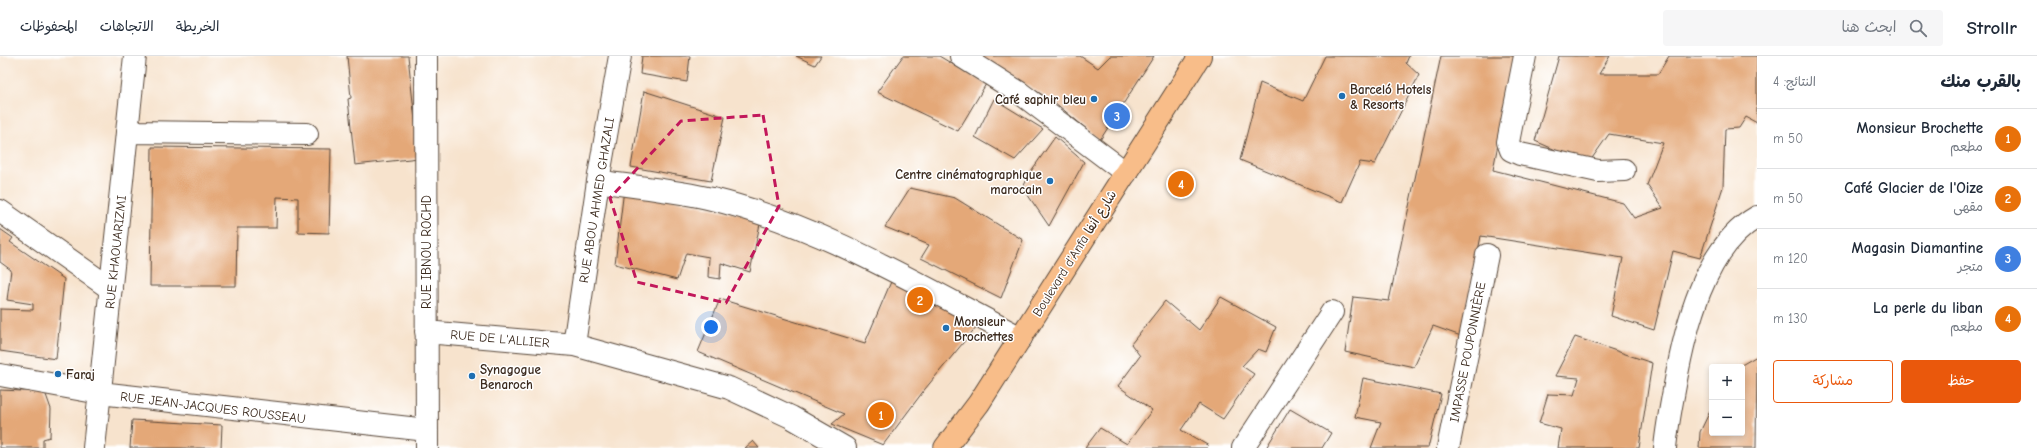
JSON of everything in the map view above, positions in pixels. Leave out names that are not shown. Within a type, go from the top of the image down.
[{"type":"main road","name":"Boulevard d'Anfa شارع أنفا","points":[[945,448],[979,403],[1200,56]]},
{"type":"street","name":"RUE KHAOUARIZMI","points":[[94,448],[135,56]]},
{"type":"street","name":"RUE IBNOU ROCHD","points":[[426,56],[427,439]]},
{"type":"street","name":"RUE ABOU AHMED GHAZALI","points":[[574,345],[598,181],[620,56]]},
{"type":"street","points":[[961,56],[1020,93],[1126,173]]},
{"type":"street","points":[[1525,56],[1508,142],[1511,150],[1520,154],[1598,171],[1624,170]]},
{"type":"street","points":[[127,132],[307,134]]},
{"type":"street","points":[[598,181],[712,198],[795,225],[848,248],[1021,338]]},
{"type":"street","points":[[0,211],[111,289]]},
{"type":"street","points":[[1665,448],[1666,431],[1678,370],[1695,301],[1714,263],[1738,230],[1757,217]]},
{"type":"street","name":"IMPASSE POUPONNIÈRE","points":[[1448,448],[1487,255]]},
{"type":"street","points":[[1243,448],[1332,312]]},
{"type":"street","name":"RUE DE L'ALLIER","points":[[426,332],[574,345],[729,388],[791,416],[846,448]]},
{"type":"street","name":"RUE JEAN-JACQUES ROUSSEAU","points":[[0,375],[100,393],[427,439]]},
{"type":"highlighted area","points":[[763,115],[779,206],[726,303],[637,282],[610,198],[681,121]]},
{"type":"building","points":[[347,56],[408,56],[419,158],[355,165],[348,99],[351,98]]},
{"type":"building","points":[[642,56],[690,56],[687,82],[640,74]]},
{"type":"building","points":[[796,56],[821,56],[815,65]]},
{"type":"building","points":[[903,56],[939,56],[986,84],[958,131],[877,92]]},
{"type":"building","points":[[980,56],[1080,56],[1098,68],[1110,56],[1154,56],[1100,140],[1054,102]]},
{"type":"building","points":[[1325,56],[1409,56],[1406,63],[1419,75],[1375,164],[1360,162],[1342,202],[1240,160],[1260,83],[1303,101]]},
{"type":"building","points":[[1441,56],[1515,56],[1493,170],[1623,203],[1634,218],[1663,208],[1647,185],[1663,143],[1609,134],[1588,164],[1535,141],[1559,56],[1610,56],[1599,74],[1658,74],[1669,56],[1757,56],[1757,123],[1746,117],[1739,128],[1725,129],[1723,187],[1700,258],[1673,251],[1654,330],[1611,316],[1623,258],[1481,236],[1461,336],[1433,326],[1414,367],[1345,352],[1353,297],[1389,301]]},
{"type":"building","points":[[644,91],[725,117],[711,181],[631,167]]},
{"type":"building","points":[[994,99],[1043,129],[1015,160],[975,137]]},
{"type":"building","name":"Centre cinématographique marocain","points":[[1055,137],[1084,162],[1049,226],[1023,188],[1029,174]]},
{"type":"building","points":[[152,147],[331,149],[329,233],[298,232],[298,198],[277,197],[276,228],[237,228],[236,286],[150,286]]},
{"type":"building","points":[[910,188],[955,198],[1023,240],[1001,298],[921,258],[929,245],[885,227]]},
{"type":"building","points":[[624,189],[761,219],[750,272],[721,263],[720,279],[708,277],[709,257],[686,253],[677,280],[615,264]]},
{"type":"building","points":[[0,229],[13,238],[10,242],[64,279],[56,359],[0,351],[0,309],[33,310],[33,304],[7,300],[11,270],[0,262]]},
{"type":"building","points":[[893,277],[977,326],[925,389],[883,445],[832,424],[844,414],[698,352],[720,299],[865,343]]},
{"type":"building","points":[[1221,297],[1276,327],[1266,352],[1258,349],[1242,366],[1254,374],[1223,419],[1199,404],[1181,430],[1209,446],[1207,448],[1085,448],[1100,428],[1127,444],[1152,410],[1118,386],[1140,356],[1131,344],[1165,301],[1199,330]]},
{"type":"building","points":[[1575,337],[1652,363],[1639,448],[1558,448],[1561,429],[1539,423],[1548,394],[1574,395],[1579,378],[1555,376]]},
{"type":"building","points":[[1757,356],[1756,448],[1699,448],[1700,432],[1709,413],[1709,436],[1745,436],[1745,364],[1743,364]]},
{"type":"building","points":[[1363,378],[1441,394],[1428,448],[1371,448],[1381,422],[1355,417]]},
{"type":"building","points":[[0,390],[45,392],[51,409],[50,437],[43,439],[43,448],[0,448]]},
{"type":"building","points":[[1290,409],[1331,433],[1322,448],[1266,448]]},
{"type":"building","points":[[132,420],[222,425],[221,448],[130,448]]},
{"type":"building","points":[[753,441],[759,448],[745,448]]},
{"type":"place","name":"Barceló Hotels & Resorts","points":[[1342,96]]},
{"type":"place","name":"Café saphir bleu","points":[[1094,99]]},
{"type":"place","name":"Magasin Diamantine","points":[[1117,116]]},
{"type":"place","name":"Centre cinématographique marocain","points":[[1050,181]]},
{"type":"place","name":"La perle du liban","points":[[1181,184]]},
{"type":"place","name":"Café Glacier de l'Oize","points":[[920,300]]},
{"type":"place","name":"Monsieur Brochettes","points":[[946,328]]},
{"type":"place","name":"Faraj","points":[[58,374]]},
{"type":"place","name":"Synagogue Benaroch","points":[[472,376]]},
{"type":"place","name":"Monsieur Brochette","points":[[881,415]]}]
